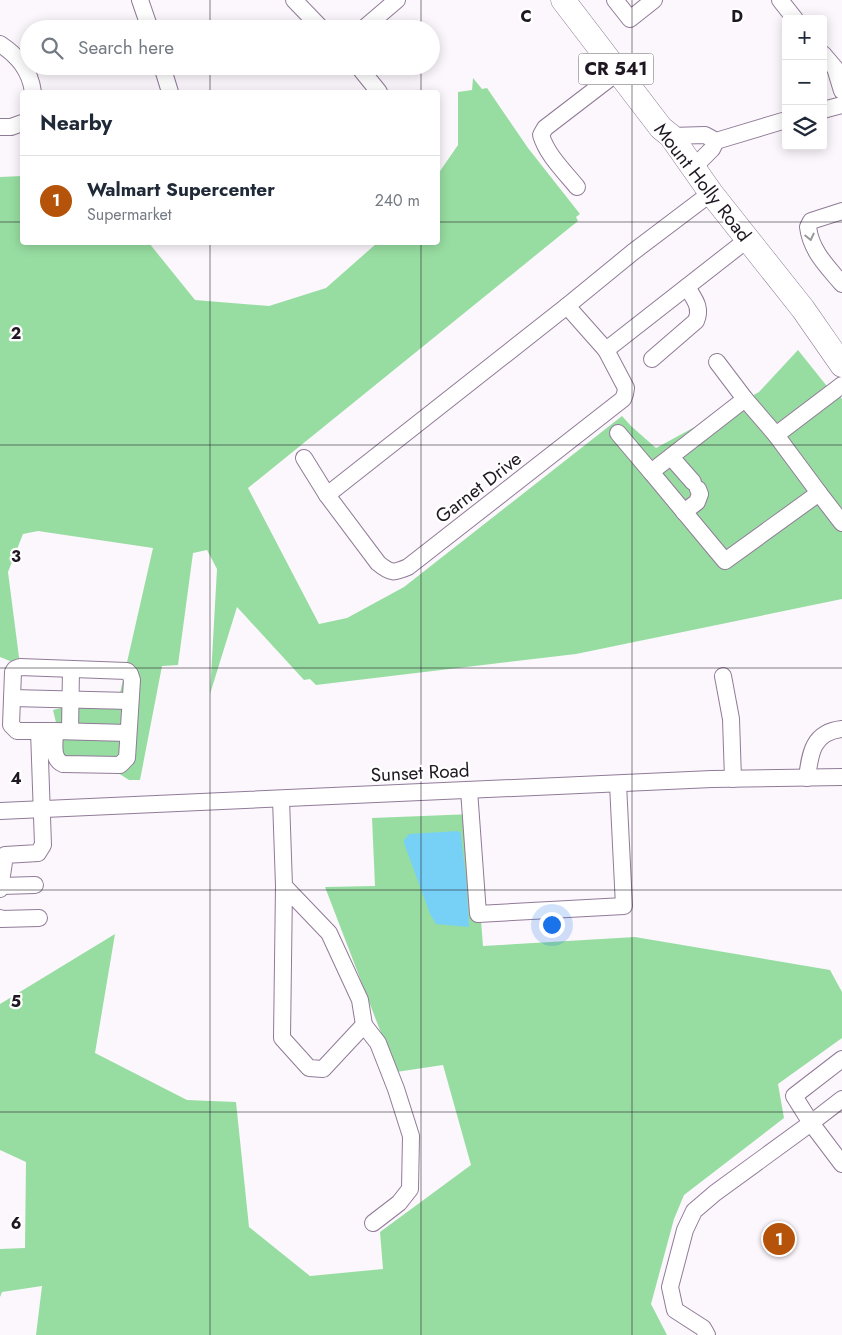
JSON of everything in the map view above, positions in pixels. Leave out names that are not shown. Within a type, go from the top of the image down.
[{"type":"highway","name":"Mount Holly Road","points":[[563,0],[661,128],[670,136],[711,193],[803,309],[842,365]]},
{"type":"street","points":[[140,0],[147,20]]},
{"type":"street","points":[[294,0],[313,20]]},
{"type":"street","points":[[373,20],[396,0]]},
{"type":"street","points":[[615,0],[630,19],[654,0]]},
{"type":"street","points":[[780,0],[792,15]]},
{"type":"street","points":[[0,44],[20,61]]},
{"type":"street","points":[[827,59],[835,68],[842,91]]},
{"type":"street","points":[[577,187],[550,154],[541,134],[545,128],[618,72]]},
{"type":"street","points":[[28,75],[32,90]]},
{"type":"street","points":[[165,75],[169,90]]},
{"type":"street","points":[[365,75],[377,90]]},
{"type":"street","points":[[827,109],[842,105]]},
{"type":"street","points":[[670,136],[704,135],[716,141],[782,121]]},
{"type":"street","points":[[0,127],[11,127],[20,124]]},
{"type":"street","points":[[693,168],[712,149],[716,141]]},
{"type":"street","points":[[327,495],[648,240],[711,193]]},
{"type":"street","points":[[842,211],[811,221],[808,227],[813,248],[822,262],[842,284]]},
{"type":"street","points":[[606,350],[748,239]]},
{"type":"street","points":[[652,359],[696,322],[699,307],[686,287]]},
{"type":"street","name":"Garnet Drive","points":[[304,458],[327,495],[378,563],[389,571],[396,572],[408,567],[623,399],[626,394],[626,388],[606,350],[567,306]]},
{"type":"street","points":[[717,362],[776,435],[819,493],[840,516]]},
{"type":"street","points":[[776,435],[842,385]]},
{"type":"street","points":[[652,472],[745,399]]},
{"type":"street","points":[[618,434],[652,472],[725,561],[819,493]]},
{"type":"street","points":[[671,457],[696,485],[700,494],[697,502],[684,512]]},
{"type":"street","points":[[54,731],[56,758],[63,764],[120,765],[127,758],[132,680],[130,674],[127,671],[20,667],[15,669],[13,672],[11,725],[14,730],[54,731],[128,733]]},
{"type":"street","points":[[35,885],[0,887],[5,855],[38,854],[43,845],[42,810],[54,731],[70,700],[71,669]]},
{"type":"street","points":[[724,676],[731,719],[733,778]]},
{"type":"street","points":[[12,698],[130,701]]},
{"type":"street","points":[[807,778],[809,760],[814,745],[822,736],[832,730],[842,729]]},
{"type":"street","name":"Sunset Road","points":[[0,811],[733,778],[842,777]]},
{"type":"street","points":[[469,790],[478,914],[624,906],[618,784]]},
{"type":"street","points":[[281,799],[284,886],[282,1038],[309,1068],[323,1069],[364,1025]]},
{"type":"street","points":[[284,886],[329,933],[360,1000],[364,1025],[378,1042],[411,1136],[410,1189],[399,1203],[373,1223]]},
{"type":"street","points":[[0,918],[39,918]]},
{"type":"street","points":[[842,1059],[794,1096],[811,1123],[842,1164]]},
{"type":"street","points":[[707,1335],[703,1328],[675,1310],[670,1287],[685,1230],[694,1211],[715,1193],[842,1099]]},
{"type":"green space","points":[[473,78],[482,89],[487,88],[528,148],[580,214],[576,217],[578,221],[248,488],[319,624],[347,618],[404,587],[622,416],[656,448],[759,392],[798,350],[834,395],[837,392],[842,399],[842,599],[576,654],[316,685],[310,679],[304,680],[237,607],[210,694],[217,569],[207,550],[193,553],[178,665],[162,666],[140,780],[129,780],[104,764],[67,769],[53,710],[120,693],[153,548],[38,531],[23,534],[8,572],[20,665],[0,657],[0,177],[20,176],[20,245],[151,245],[195,300],[269,306],[326,288],[375,245],[440,245],[440,171],[458,145],[458,92],[472,90]]},
{"type":"green space","points":[[473,814],[483,946],[635,937],[830,970],[842,992],[842,1038],[778,1084],[784,1118],[684,1195],[674,1219],[651,1304],[667,1335],[36,1335],[42,1286],[2,1292],[0,1297],[0,1249],[25,1248],[26,1162],[0,1150],[0,1004],[115,934],[95,1053],[187,1100],[236,1102],[249,1227],[310,1276],[383,1269],[380,1232],[471,1165],[443,1065],[396,1072],[325,887],[375,886],[372,818]]},
{"type":"water","points":[[457,831],[461,833],[469,927],[436,924],[430,914],[404,843],[409,834]]},
{"type":"place","name":"Walmart Supercenter","points":[[779,1239]]}]
